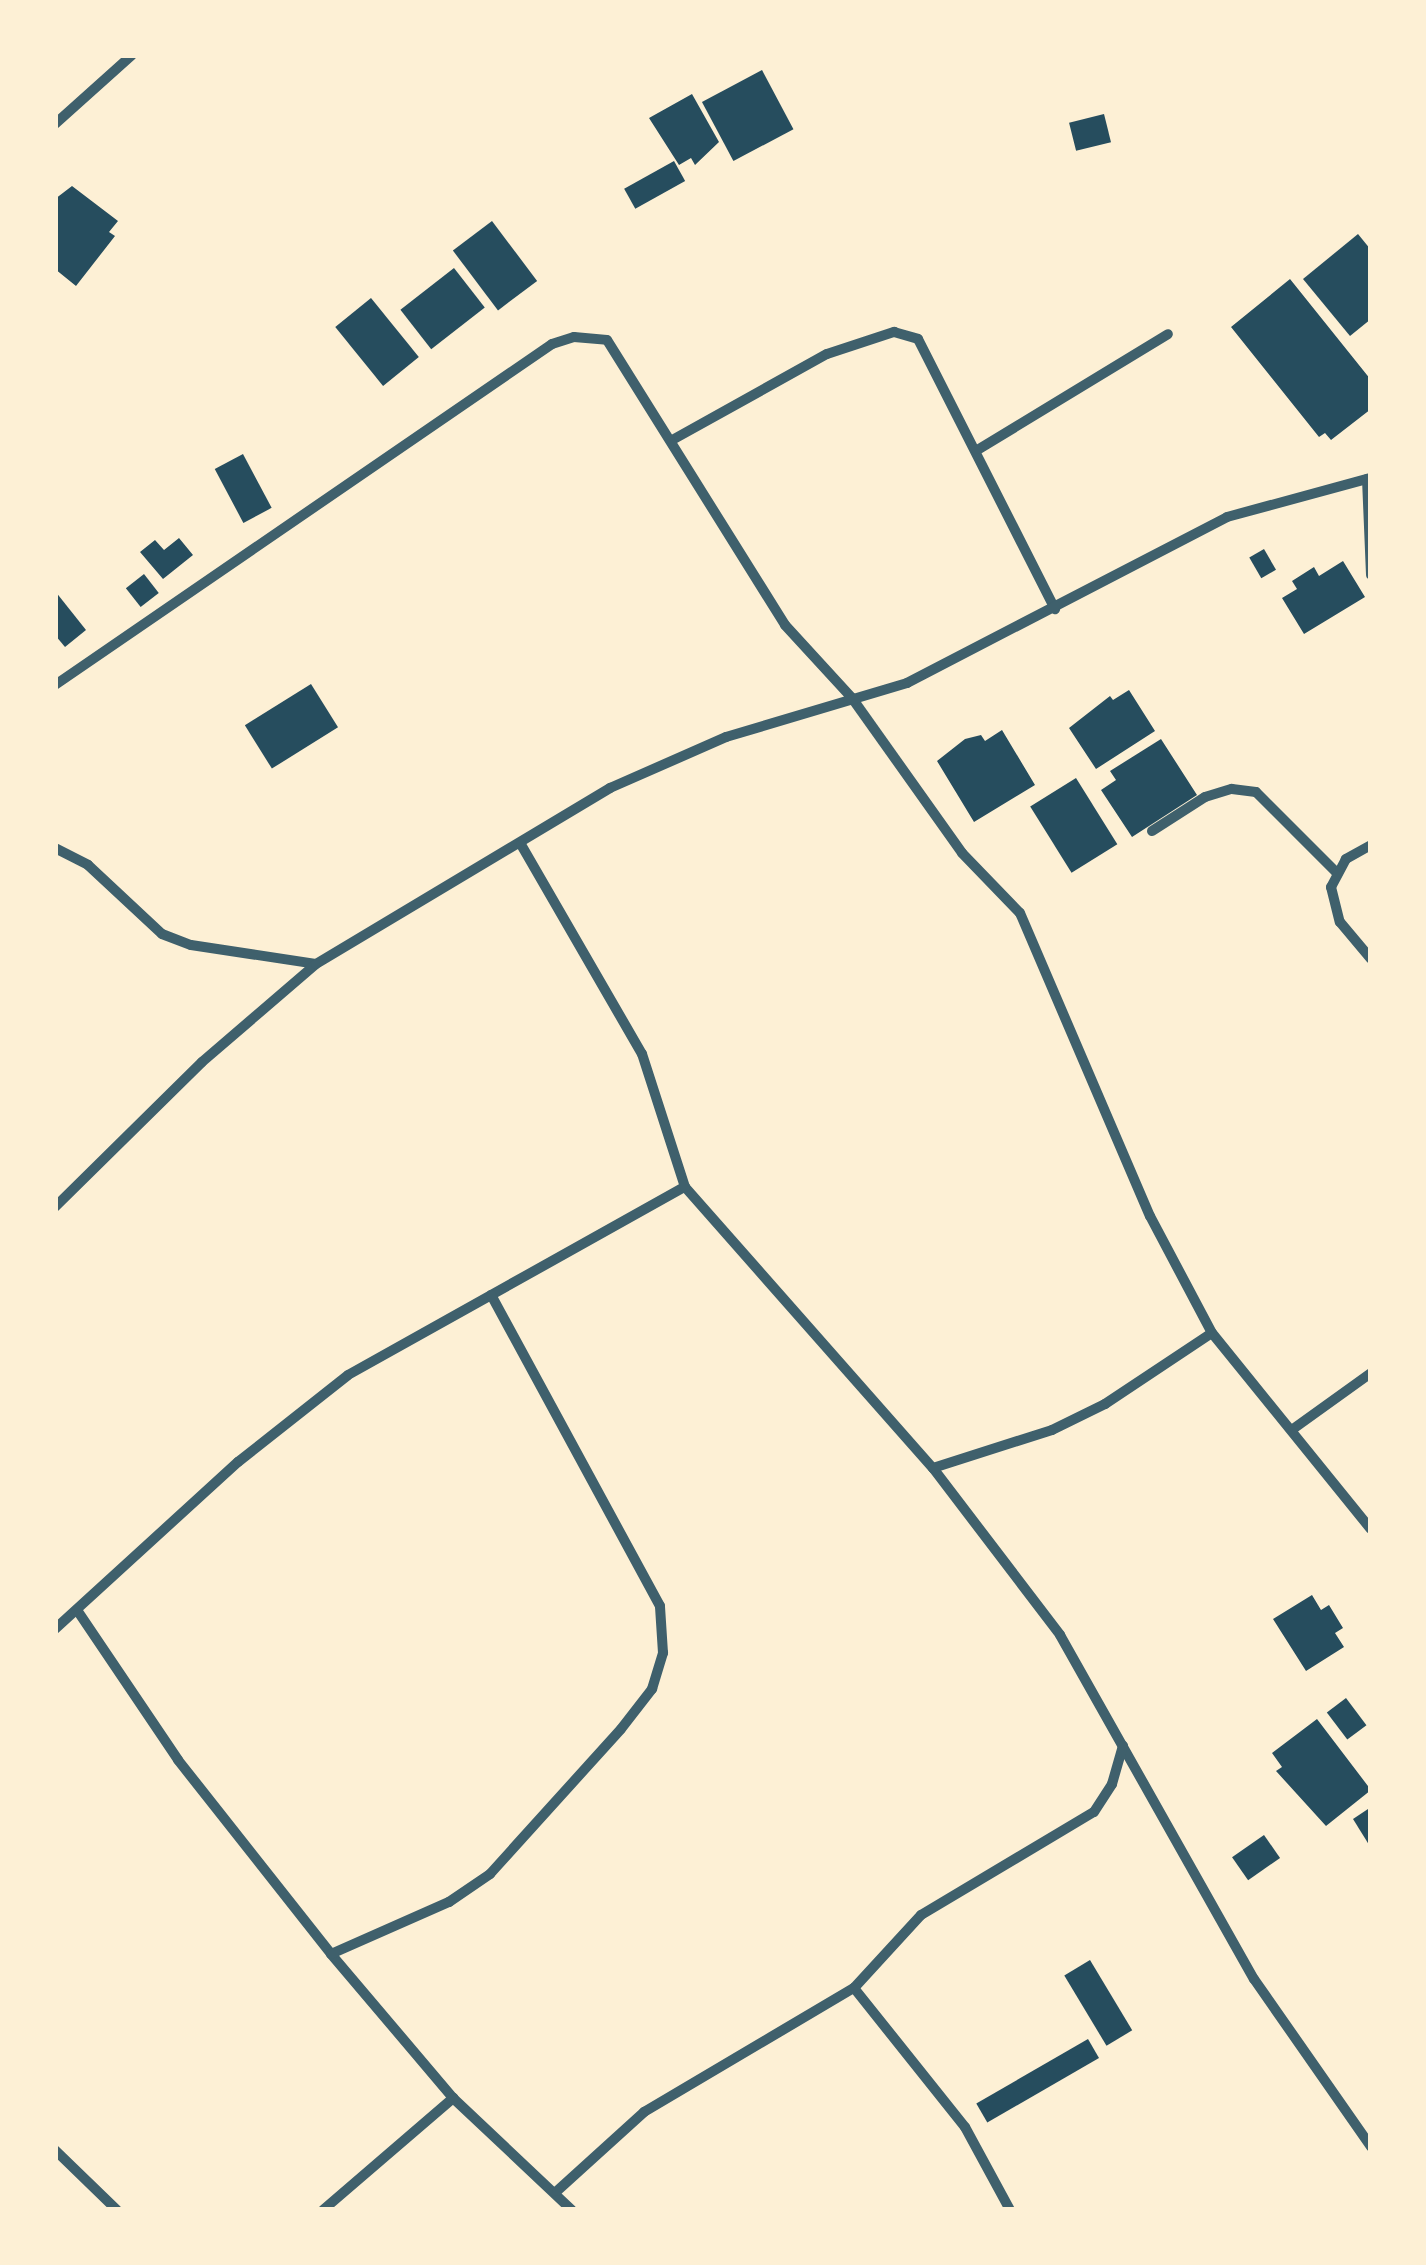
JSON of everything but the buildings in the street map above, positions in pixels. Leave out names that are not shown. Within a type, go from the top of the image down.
[{"type":"street","points":[[55,124],[132,55]]},
{"type":"street","points":[[674,439],[827,354],[894,332],[918,339],[928,350],[1055,609]]},
{"type":"street","points":[[978,449],[1168,334]]},
{"type":"street","points":[[55,685],[552,344],[584,336],[607,340],[674,439],[785,625],[852,698],[962,853],[1020,913],[1150,1216],[1212,1333],[1371,1529]]},
{"type":"street","points":[[55,1207],[202,1062],[316,964],[672,758],[907,683],[1227,517],[1369,478],[1371,575]]},
{"type":"street","points":[[1152,832],[1204,797],[1232,789],[1256,792],[1335,871]]},
{"type":"street","points":[[521,844],[642,1054],[685,1186],[932,1468],[1060,1636],[1254,1979],[1371,2147]]},
{"type":"street","points":[[1371,845],[1335,871],[1332,904],[1371,959]]},
{"type":"street","points":[[55,848],[88,865],[162,934],[191,945],[316,964]]},
{"type":"street","points":[[55,1629],[238,1462],[348,1375],[685,1186]]},
{"type":"street","points":[[331,1954],[448,1902],[490,1874],[622,1729],[652,1690],[663,1653],[660,1606],[491,1295]]},
{"type":"street","points":[[932,1468],[1070,1422],[1212,1333]]},
{"type":"street","points":[[1293,1429],[1371,1374]]},
{"type":"street","points":[[77,1610],[178,1760],[331,1954],[453,2098],[557,2191],[572,2210]]},
{"type":"street","points":[[557,2191],[644,2112],[854,1988],[921,1915],[1094,1812],[1112,1784],[1123,1746]]},
{"type":"street","points":[[854,1988],[965,2127],[1010,2210]]},
{"type":"street","points":[[323,2210],[453,2098]]},
{"type":"street","points":[[55,2150],[117,2210]]}]
